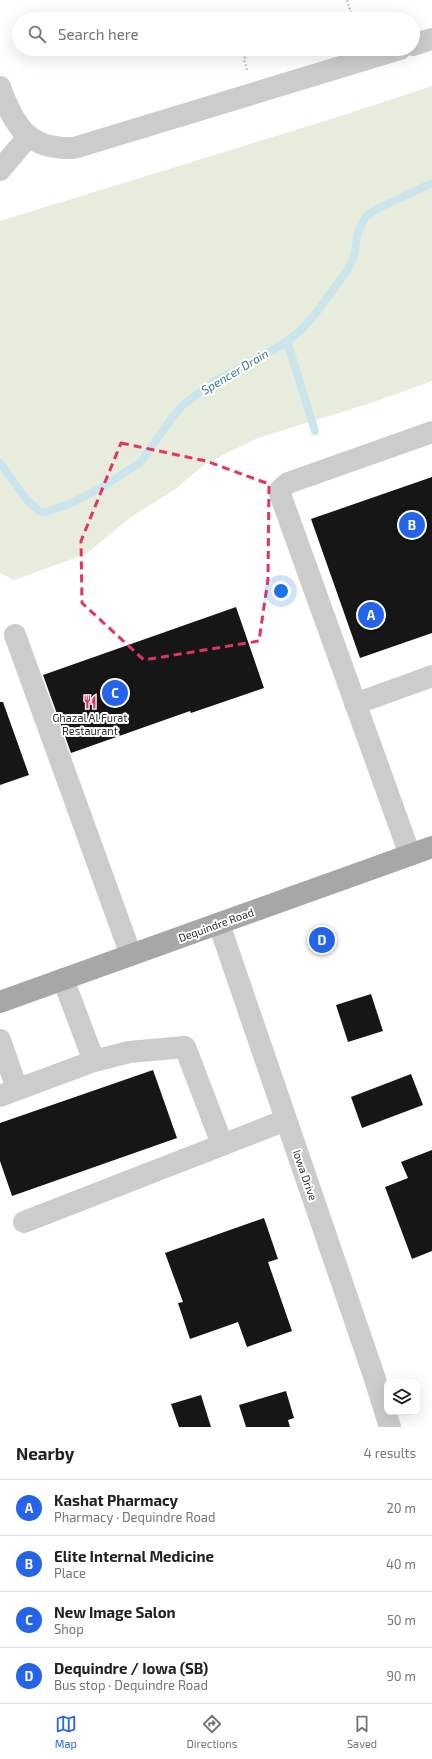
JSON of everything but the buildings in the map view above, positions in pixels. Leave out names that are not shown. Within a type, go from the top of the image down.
[{"type":"main road","name":"Dequindre Road","points":[[0,1002],[432,847]]},
{"type":"street","points":[[420,43],[432,39]]},
{"type":"street","points":[[0,87],[16,123],[28,137],[42,145],[58,149],[74,148],[377,56]]},
{"type":"street","points":[[0,170],[28,137]]},
{"type":"street","points":[[410,855],[280,494],[281,489],[288,483],[432,432]]},
{"type":"street","points":[[15,635],[131,955]]},
{"type":"street","points":[[355,704],[432,676]]},
{"type":"street","name":"Iowa Drive","points":[[219,924],[373,1373],[390,1427]]},
{"type":"street","points":[[63,979],[94,1062]]},
{"type":"street","points":[[0,1040],[9,1093],[94,1062],[130,1052],[185,1047],[222,1144]]},
{"type":"street","points":[[24,1222],[286,1120]]},
{"type":"path","points":[[347,0],[351,12]]},
{"type":"path","points":[[245,56],[244,60],[249,76]]},
{"type":"highlighted area","points":[[121,443],[206,461],[269,484],[268,579],[259,641],[144,660],[82,603],[81,541]]},
{"type":"shaded area","points":[[432,86],[432,381],[374,402],[258,438],[205,464],[174,490],[131,517],[86,554],[14,580],[0,573],[0,221],[325,121]]},
{"type":"waterway","name":"Spencer Drain","points":[[0,463],[27,500],[39,511],[45,512],[67,505],[101,488],[141,462],[173,416],[184,404],[215,381],[282,345],[300,331],[316,313],[347,271],[354,256],[358,232],[366,216],[381,207],[432,183]]},
{"type":"waterway","points":[[287,341],[315,431]]},
{"type":"place","name":"Elite Internal Medicine","points":[[412,525]]},
{"type":"place","name":"Kashat Pharmacy","points":[[371,615]]},
{"type":"place","name":"New Image Salon","points":[[115,693]]},
{"type":"place","name":"Ghazal Al Furat Restaurant","points":[[90,702]]},
{"type":"place","name":"Dequindre / Iowa (SB)","points":[[322,940]]}]
